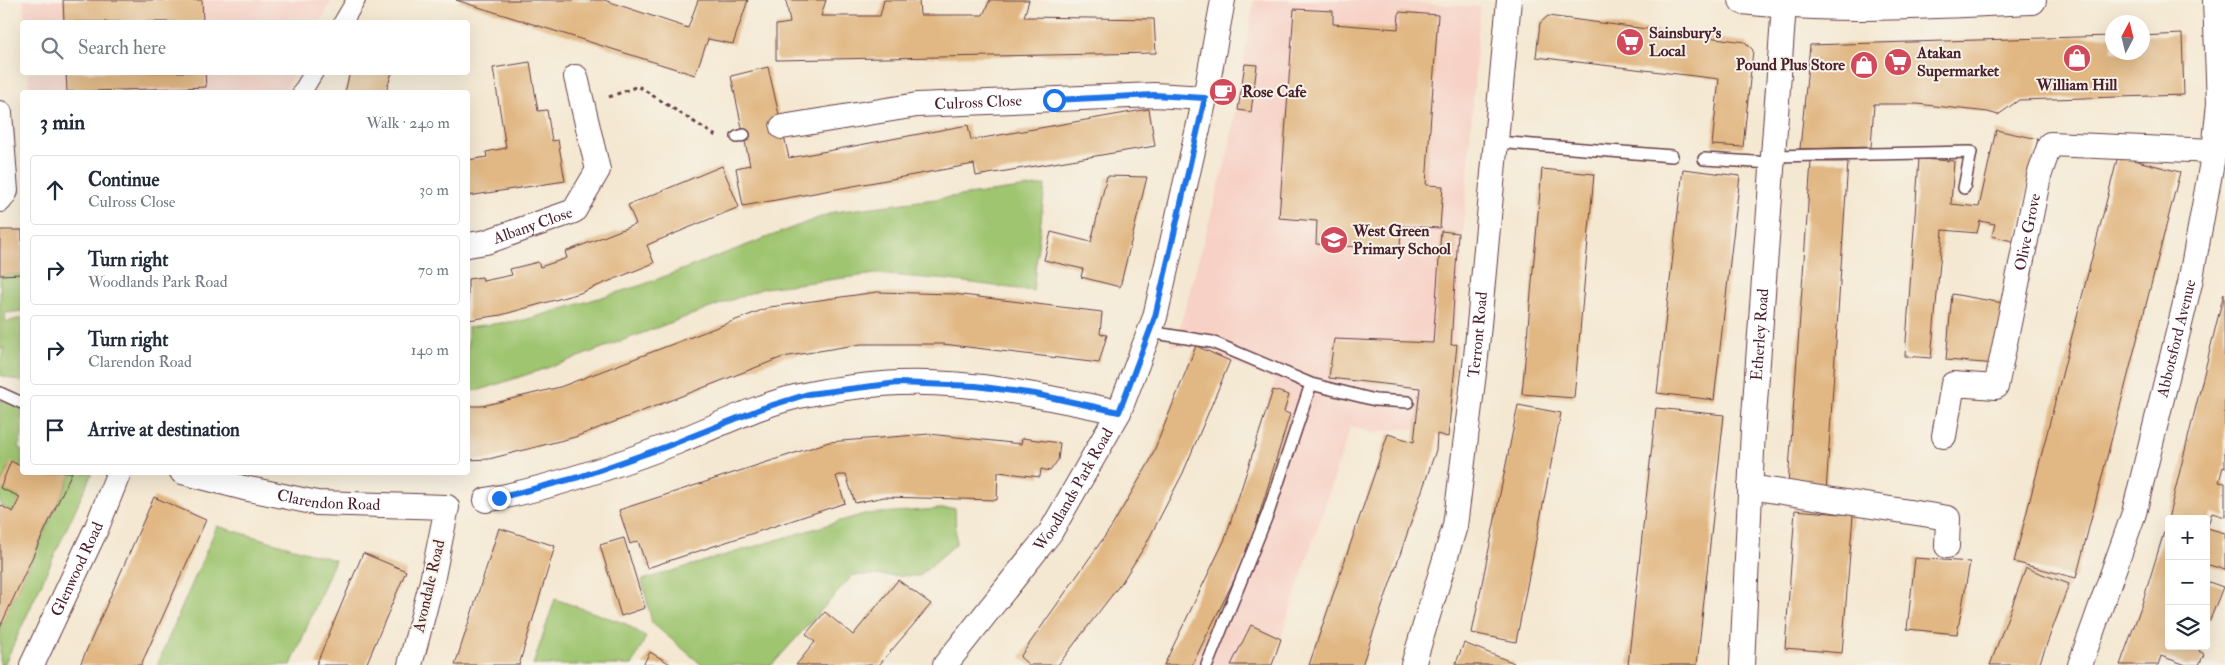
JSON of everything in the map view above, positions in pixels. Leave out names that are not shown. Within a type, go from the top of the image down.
[{"type":"main road","points":[[1744,0],[1784,5],[1872,5],[2021,0]]},
{"type":"street","points":[[344,20],[356,0]]},
{"type":"street","name":"Woodlands Park Road","points":[[945,665],[1050,533],[1119,412],[1155,317],[1205,98],[1223,0]]},
{"type":"street","name":"Terront Road","points":[[1413,665],[1455,526],[1476,357],[1509,0]]},
{"type":"street","name":"Abbotsford Avenue","points":[[2080,665],[2134,513],[2190,283],[2214,151],[2219,104],[2215,0]]},
{"type":"street","name":"Etherley Road","points":[[1742,665],[1750,487],[1784,5]]},
{"type":"street","points":[[303,90],[312,75]]},
{"type":"street","name":"Albany Close","points":[[470,245],[486,242],[574,211],[598,170],[576,77]]},
{"type":"street","name":"Culross Close","points":[[782,127],[917,105],[1154,95],[1205,98]]},
{"type":"street","points":[[0,114],[6,191],[0,200]]},
{"type":"street","name":"Olive Grove","points":[[1944,436],[1953,384],[1996,387],[2039,176],[2050,144],[2214,151]]},
{"type":"street","points":[[486,500],[579,477],[665,447],[763,408],[808,394],[898,383],[976,386],[1035,394],[1119,412]]},
{"type":"street","name":"Glenwood Road","points":[[32,665],[97,527],[118,475]]},
{"type":"street","name":"Clarendon Road","points":[[194,475],[244,488],[317,503],[447,507]]},
{"type":"street","points":[[1750,487],[1948,518],[1947,546]]},
{"type":"street","name":"Avondale Road","points":[[410,665],[432,581],[447,507]]},
{"type":"lane","points":[[1496,142],[1672,156]]},
{"type":"lane","points":[[1704,159],[1773,159],[1971,152],[1964,188]]},
{"type":"lane","points":[[1149,332],[1212,342],[1311,384],[1375,400],[1408,402]]},
{"type":"lane","points":[[1207,665],[1268,513],[1311,384]]},
{"type":"lane","points":[[0,393],[20,402]]},
{"type":"path","points":[[582,106],[638,86],[714,136],[740,136]]},
{"type":"shaded area","points":[[24,0],[332,0],[321,20],[25,20]]},
{"type":"shaded area","name":"West Green Primary School","points":[[1254,0],[1365,0],[1480,7],[1448,437],[1406,428],[1373,433],[1351,426],[1272,665],[1164,665],[1225,539],[1275,381],[1196,346],[1171,346],[1180,326],[1229,149]]},
{"type":"shaded area","points":[[28,75],[293,75],[285,90],[30,90]]},
{"type":"green space","points":[[1045,185],[1033,291],[950,280],[876,274],[764,288],[562,363],[480,390],[470,391],[470,327],[525,320],[642,285],[834,212]]},
{"type":"green space","points":[[20,274],[20,311],[5,313],[6,322],[20,318],[20,381],[0,375],[0,362],[4,348],[0,350],[0,275]]},
{"type":"green space","points":[[0,399],[20,408],[20,442],[18,447],[20,448],[20,466],[11,462],[0,485]]},
{"type":"green space","points":[[71,475],[91,475],[4,665],[0,665],[0,627]]},
{"type":"green space","points":[[0,488],[20,497],[13,512],[0,505]]},
{"type":"green space","points":[[955,508],[956,544],[919,576],[853,575],[772,665],[702,665],[652,623],[642,580],[864,514]]},
{"type":"green space","points":[[217,526],[335,560],[291,665],[157,665]]},
{"type":"green space","points":[[555,599],[626,624],[646,637],[632,665],[533,665]]},
{"type":"building","points":[[63,0],[202,0],[203,20],[64,20]]},
{"type":"building","points":[[456,0],[604,0],[688,28],[698,0],[748,0],[733,44],[708,39],[695,75]]},
{"type":"building","points":[[786,0],[826,0],[821,16],[880,16],[884,0],[919,0],[920,15],[983,15],[990,0],[1029,0],[1024,17],[1154,19],[1156,53],[776,60],[776,25],[790,23]]},
{"type":"building","points":[[1294,9],[1333,11],[1333,24],[1398,29],[1399,12],[1438,15],[1426,185],[1443,186],[1440,228],[1401,226],[1400,250],[1316,244],[1317,221],[1279,218]]},
{"type":"building","points":[[1548,16],[1745,42],[1753,50],[1743,147],[1712,145],[1719,79],[1536,57],[1540,23]]},
{"type":"building","points":[[2182,34],[2184,95],[2019,100],[1998,115],[1988,112],[1917,104],[1874,104],[1871,147],[1800,149],[1810,45],[2105,36],[2105,60],[2150,60],[2150,36]]},
{"type":"building","points":[[530,62],[538,111],[547,110],[552,141],[558,140],[565,181],[470,196],[470,160],[487,157],[486,152],[506,148],[493,68]]},
{"type":"building","points":[[1245,64],[1257,65],[1251,112],[1238,110]]},
{"type":"building","points":[[768,67],[789,158],[968,125],[971,140],[1149,109],[1155,146],[976,176],[974,164],[743,206],[736,168],[750,165],[731,76]]},
{"type":"building","points":[[66,75],[205,75],[206,87],[123,90],[67,90]]},
{"type":"building","points":[[349,75],[391,75],[387,90],[346,90]]},
{"type":"building","points":[[1996,130],[2038,139],[2016,242],[1992,236],[1995,224],[1980,221],[1977,233],[1943,230],[1931,358],[1905,356],[1919,159],[1954,161],[1951,204],[1979,207]]},
{"type":"building","points":[[2118,156],[2180,172],[2076,578],[2014,562]]},
{"type":"building","points":[[1811,162],[1848,162],[1826,492],[1788,484]]},
{"type":"building","points":[[722,166],[739,207],[647,245],[654,263],[580,293],[501,315],[470,320],[470,279],[482,277],[483,281],[512,275],[510,269],[538,262],[540,267],[567,258],[565,252],[636,224],[628,205]]},
{"type":"building","points":[[1542,169],[1594,174],[1574,398],[1522,394]]},
{"type":"building","points":[[1683,169],[1740,176],[1714,400],[1657,393]]},
{"type":"building","points":[[1107,176],[1147,177],[1120,287],[1081,277],[1083,269],[1044,260],[1051,232],[1091,242]]},
{"type":"building","points":[[0,230],[20,230],[20,274],[0,275]]},
{"type":"building","points":[[1441,231],[1458,233],[1451,345],[1457,344],[1448,437],[1437,434],[1436,450],[1362,665],[1309,665],[1388,434],[1414,442],[1420,388],[1329,378],[1334,339],[1433,343]]},
{"type":"building","points":[[877,292],[954,294],[1102,312],[1100,334],[1107,335],[1099,363],[943,344],[861,344],[783,357],[575,437],[489,459],[470,460],[470,406],[482,406],[560,387],[770,307]]},
{"type":"building","points":[[2224,293],[2225,468],[2223,467],[2219,482],[2225,483],[2225,517],[2212,513],[2210,519],[2210,515],[2169,515]]},
{"type":"building","points":[[1952,294],[2003,303],[1997,364],[1946,360]]},
{"type":"building","points":[[1196,346],[1230,361],[1183,473],[1145,546],[1122,582],[1058,665],[1029,665],[1020,657],[1112,526],[1150,461]]},
{"type":"building","points":[[1273,390],[1289,395],[1284,412],[1290,414],[1248,552],[1192,665],[1164,665],[1225,539]]},
{"type":"building","points":[[1518,405],[1561,413],[1516,642],[1472,633]]},
{"type":"building","points":[[1656,408],[1724,415],[1697,665],[1628,665]]},
{"type":"building","points":[[929,434],[1021,444],[1022,438],[1060,443],[1058,460],[1050,471],[1041,469],[1040,477],[998,472],[997,500],[884,497],[855,503],[846,475],[836,476],[845,503],[647,568],[638,541],[630,544],[619,510],[829,442]]},
{"type":"building","points":[[11,461],[20,466],[20,475],[71,475],[0,627],[0,505],[13,512],[20,497],[0,488]]},
{"type":"building","points":[[154,497],[206,520],[141,665],[80,665]]},
{"type":"building","points":[[1795,510],[1853,515],[1842,653],[1785,648]]},
{"type":"building","points":[[499,528],[555,546],[519,665],[455,665]]},
{"type":"building","points":[[2165,529],[2165,650],[2199,650],[2204,654],[2199,665],[2186,665],[2161,656],[2158,665],[2120,665],[2142,604]]},
{"type":"building","points":[[2210,529],[2225,533],[2225,570],[2210,565]]},
{"type":"building","points":[[624,538],[645,608],[621,616],[600,545]]},
{"type":"building","points":[[363,553],[406,571],[366,665],[316,665]]},
{"type":"building","points":[[1915,558],[1970,562],[1957,634],[1907,629]]},
{"type":"building","points":[[2026,568],[2069,584],[2039,665],[1990,665]]},
{"type":"building","points":[[898,580],[931,604],[879,665],[796,665],[815,642],[806,634],[825,612],[853,635]]},
{"type":"building","points":[[2210,582],[2223,587],[2210,620]]},
{"type":"building","points":[[1251,625],[1281,639],[1272,665],[1231,665]]},
{"type":"building","points":[[1464,643],[1514,663],[1513,665],[1455,665]]},
{"type":"building","points":[[650,652],[672,665],[643,665]]},
{"type":"place","name":"Sainsbury's Local","points":[[1630,42]]},
{"type":"place","name":"William Hill","points":[[2077,58]]},
{"type":"place","name":"Atakan Supermarket","points":[[1898,62]]},
{"type":"place","name":"Pound Plus Store","points":[[1864,65]]},
{"type":"place","name":"Rose Cafe","points":[[1223,92]]},
{"type":"place","name":"West Green Primary School","points":[[1334,240]]},
{"type":"route","points":[[499,498],[579,477],[665,447],[763,408],[808,394],[898,383],[976,386],[1035,394],[1119,412],[1155,317],[1205,98],[1154,95],[1054,100]]}]
